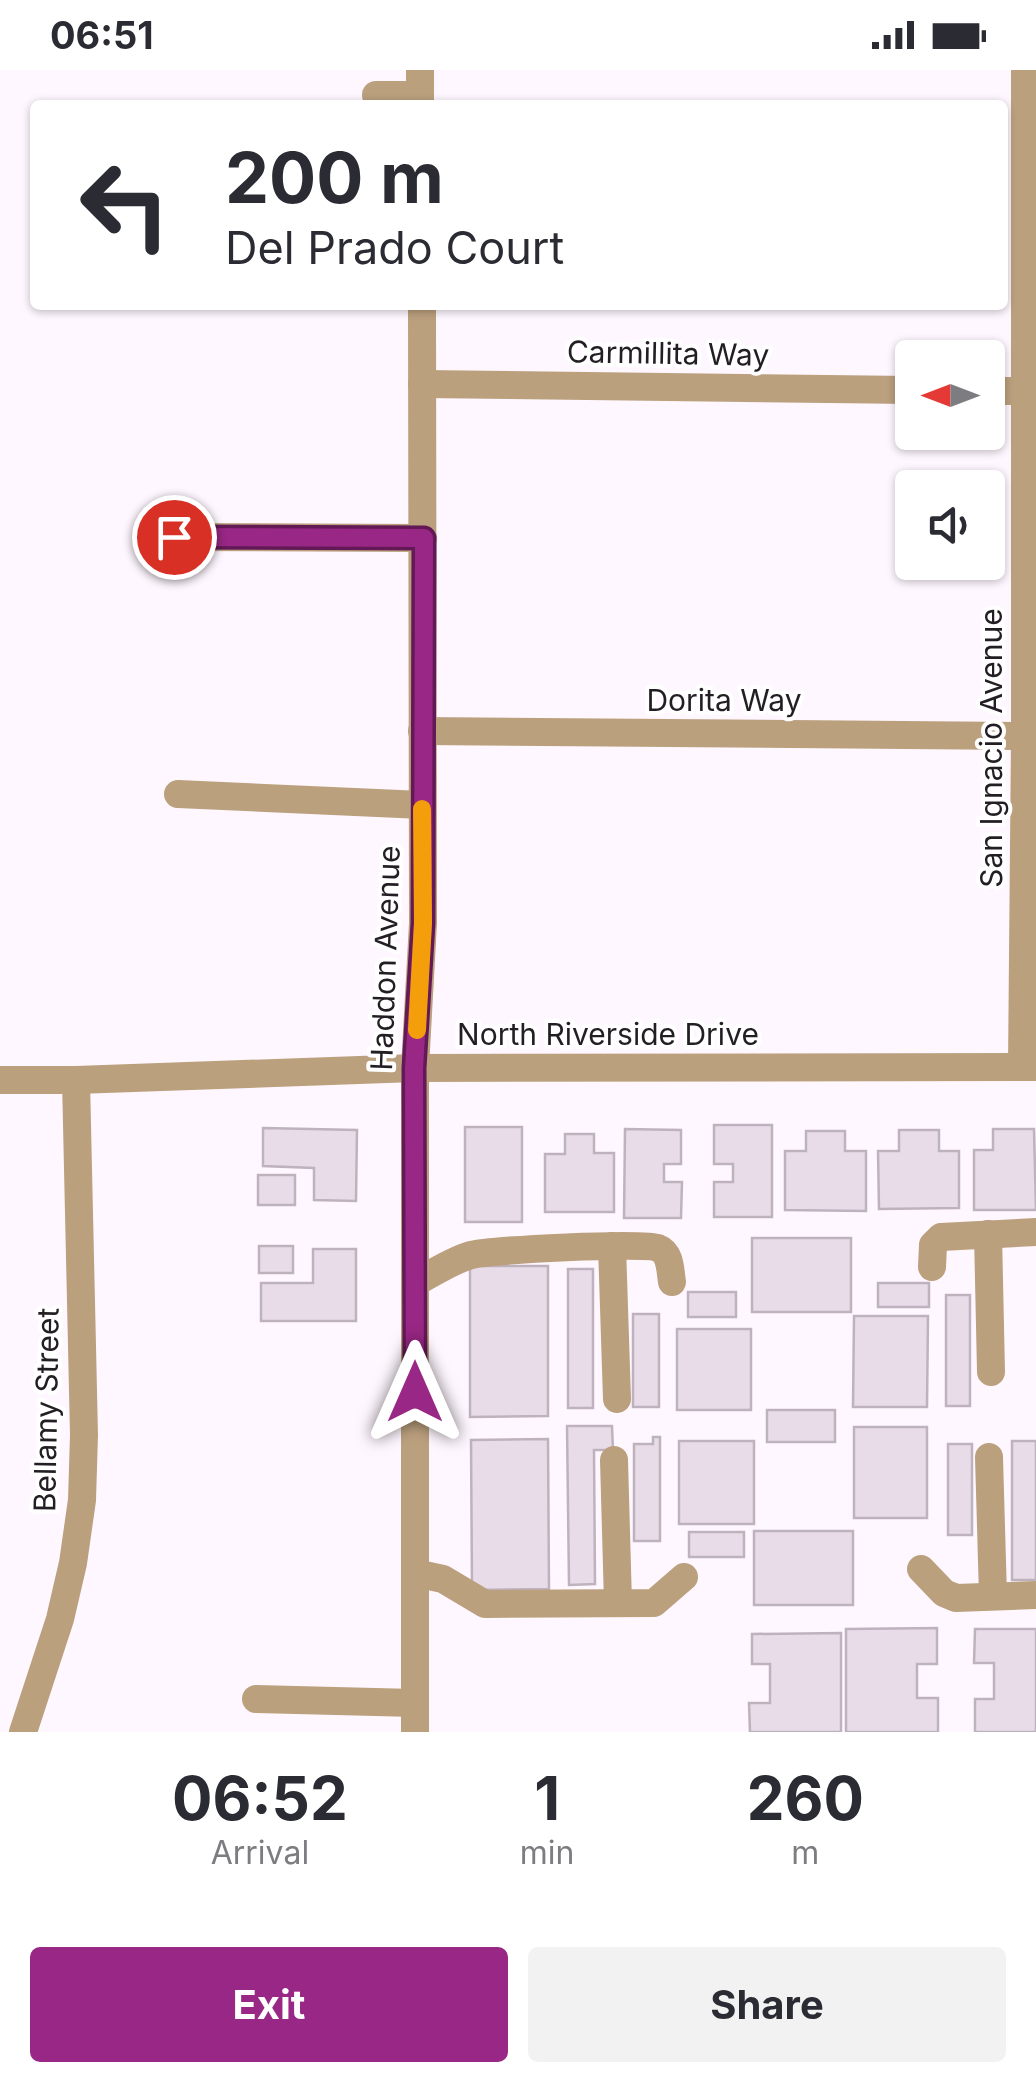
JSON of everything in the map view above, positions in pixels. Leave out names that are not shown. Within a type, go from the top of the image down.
[{"type":"street","name":"San Ignacio Avenue","points":[[1025,70],[1029,1066]]},
{"type":"street","points":[[376,95],[420,90]]},
{"type":"street","name":"Haddon Avenue","points":[[415,1718],[414,1068],[423,923],[422,310]]},
{"type":"street","name":"Carmillita Way","points":[[422,384],[895,390]]},
{"type":"street","points":[[1005,391],[1026,392]]},
{"type":"street","points":[[174,537],[424,538]]},
{"type":"street","name":"Dorita Way","points":[[422,731],[1025,736]]},
{"type":"street","points":[[178,794],[422,804]]},
{"type":"street","name":"North Riverside Drive","points":[[0,1080],[414,1068],[1029,1066]]},
{"type":"street","name":"Bellamy Street","points":[[23,1732],[74,1564],[82,1500],[76,1080]]},
{"type":"street","points":[[932,1267],[933,1245],[941,1237],[1036,1232]]},
{"type":"street","points":[[988,1234],[991,1372]]},
{"type":"street","points":[[414,1282],[475,1254],[612,1246],[655,1246],[663,1250],[669,1260],[672,1282]]},
{"type":"street","points":[[612,1246],[617,1399]]},
{"type":"street","points":[[989,1457],[992,1596]]},
{"type":"street","points":[[614,1460],[618,1603]]},
{"type":"street","points":[[921,1569],[944,1593],[956,1598],[1036,1596]]},
{"type":"street","points":[[415,1573],[443,1579],[485,1604],[654,1603],[684,1577]]},
{"type":"street","points":[[256,1699],[415,1718]]},
{"type":"building","points":[[714,1125],[772,1125],[772,1217],[714,1217],[714,1182],[733,1182],[733,1164],[714,1164]]},
{"type":"building","points":[[465,1127],[522,1127],[522,1222],[465,1222]]},
{"type":"building","points":[[263,1128],[357,1130],[356,1201],[314,1200],[314,1168],[263,1166]]},
{"type":"building","points":[[625,1129],[681,1130],[681,1164],[664,1164],[664,1182],[682,1182],[681,1218],[624,1218]]},
{"type":"building","points":[[993,1129],[1034,1129],[1036,1210],[974,1210],[974,1150],[993,1150]]},
{"type":"building","points":[[899,1130],[939,1130],[939,1151],[959,1151],[959,1208],[879,1209],[878,1151],[899,1151]]},
{"type":"building","points":[[806,1131],[845,1131],[845,1151],[866,1151],[866,1211],[785,1210],[785,1151],[806,1151]]},
{"type":"building","points":[[565,1134],[594,1134],[594,1153],[614,1153],[614,1212],[545,1212],[545,1154],[565,1154]]},
{"type":"building","points":[[258,1175],[295,1175],[295,1205],[258,1205]]},
{"type":"building","points":[[752,1238],[851,1238],[851,1312],[752,1312]]},
{"type":"building","points":[[259,1246],[293,1246],[293,1273],[259,1273]]},
{"type":"building","points":[[313,1249],[356,1249],[356,1321],[261,1321],[261,1283],[313,1283]]},
{"type":"building","points":[[470,1266],[548,1266],[548,1416],[470,1417]]},
{"type":"building","points":[[568,1269],[593,1269],[593,1408],[568,1408]]},
{"type":"building","points":[[878,1283],[929,1283],[929,1307],[878,1307]]},
{"type":"building","points":[[688,1292],[736,1292],[736,1317],[688,1317]]},
{"type":"building","points":[[946,1295],[970,1295],[970,1406],[946,1406]]},
{"type":"building","points":[[633,1314],[659,1314],[659,1407],[633,1407]]},
{"type":"building","points":[[854,1316],[928,1316],[927,1407],[853,1407]]},
{"type":"building","points":[[677,1329],[751,1329],[751,1410],[677,1410]]},
{"type":"building","points":[[767,1410],[835,1410],[835,1442],[767,1442]]},
{"type":"building","points":[[567,1426],[612,1426],[613,1450],[594,1450],[595,1584],[569,1585]]},
{"type":"building","points":[[854,1427],[927,1427],[927,1518],[854,1518]]},
{"type":"building","points":[[653,1437],[660,1437],[660,1541],[634,1541],[634,1444],[653,1444]]},
{"type":"building","points":[[548,1439],[549,1589],[472,1590],[471,1440]]},
{"type":"building","points":[[679,1441],[754,1441],[754,1524],[679,1524]]},
{"type":"building","points":[[1012,1441],[1036,1441],[1036,1580],[1012,1580]]},
{"type":"building","points":[[948,1444],[972,1444],[972,1535],[948,1535]]},
{"type":"building","points":[[754,1531],[853,1531],[853,1605],[754,1605]]},
{"type":"building","points":[[689,1532],[744,1532],[744,1557],[689,1557]]},
{"type":"building","points":[[937,1628],[937,1664],[917,1664],[917,1698],[938,1698],[938,1732],[846,1732],[846,1629]]},
{"type":"building","points":[[975,1629],[1036,1629],[1036,1732],[975,1732],[975,1699],[994,1699],[994,1663],[974,1663]]},
{"type":"building","points":[[841,1633],[841,1732],[750,1732],[749,1703],[770,1703],[770,1664],[752,1664],[752,1634]]},
{"type":"slow traffic","points":[[417,1030],[423,923],[422,809]]},
{"type":"route","points":[[174,537],[424,538],[423,923],[414,1068],[415,1392]]}]
